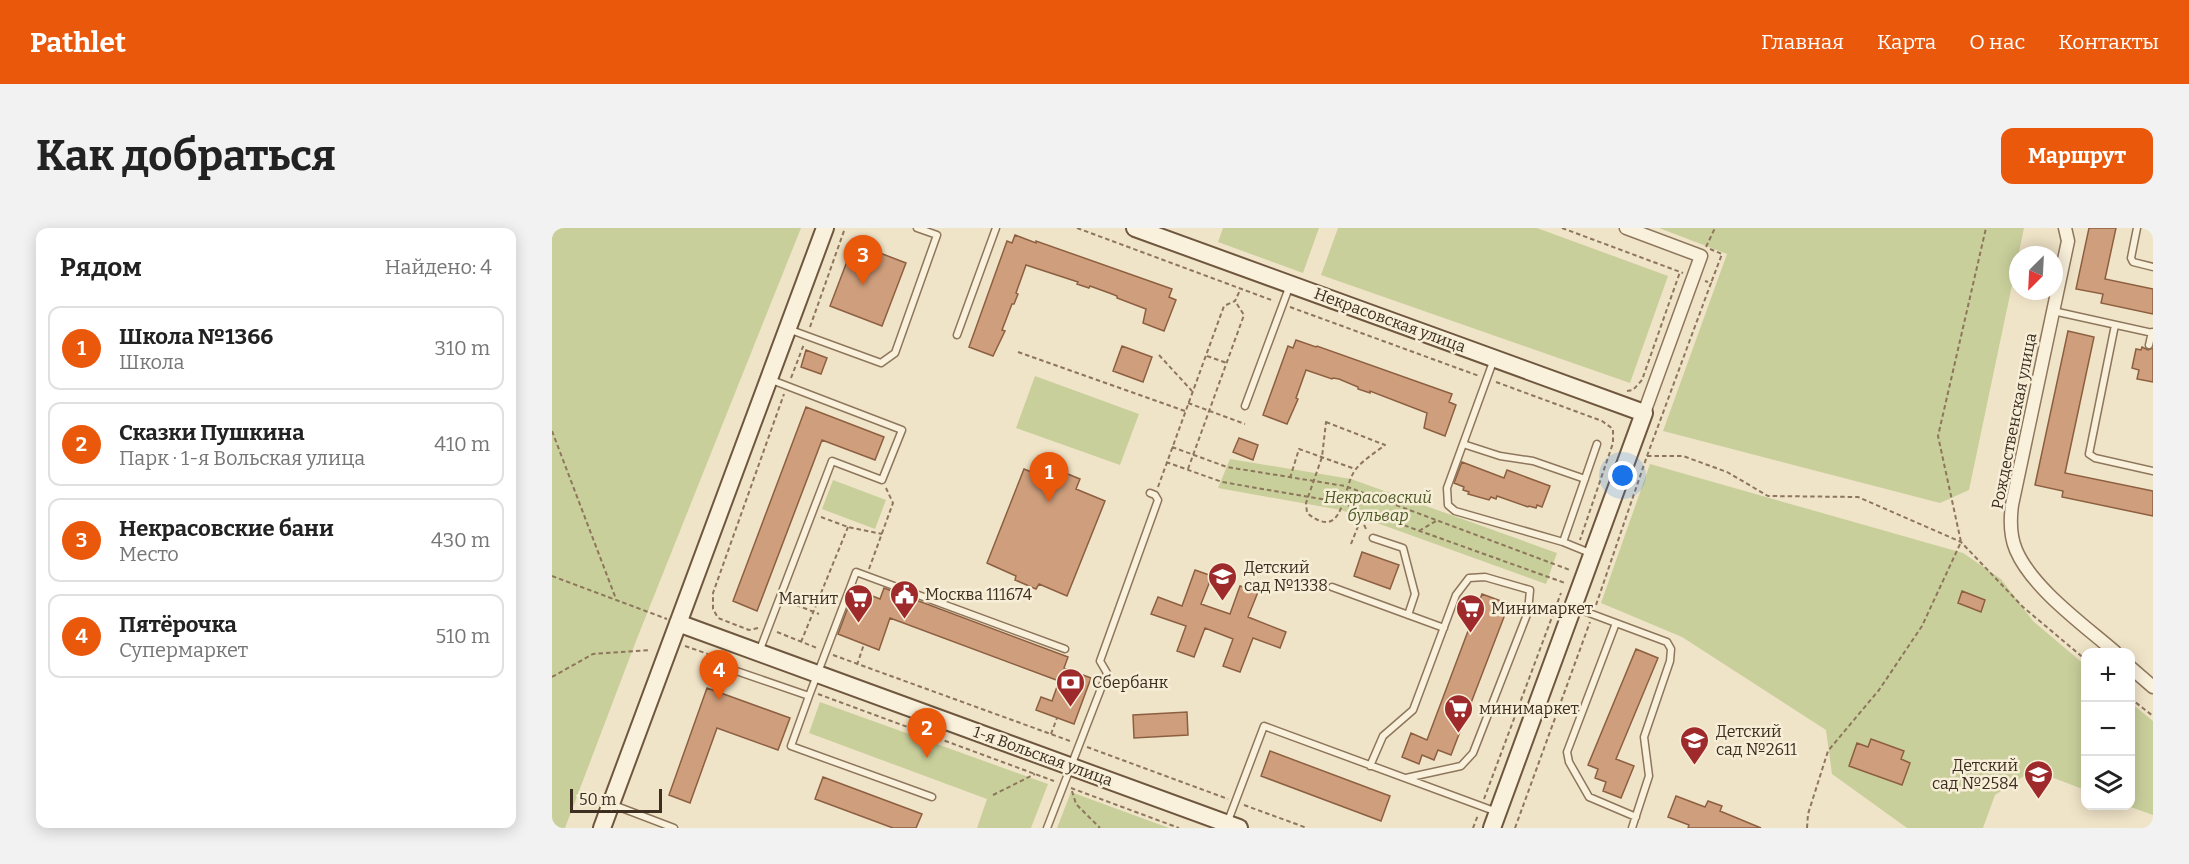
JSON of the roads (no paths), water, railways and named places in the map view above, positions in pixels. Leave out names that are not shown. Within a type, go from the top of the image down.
[{"type":"street","points":[[602,828],[825,228]]},
{"type":"street","name":"Некрасовская улица","points":[[1135,228],[1644,413]]},
{"type":"street","points":[[1490,815],[1572,607],[1585,550],[1644,413],[1701,256],[1626,228]]},
{"type":"street","name":"Рождественская улица","points":[[2066,228],[2068,241],[2012,505],[2010,526],[2015,549],[2037,582],[2111,648]]},
{"type":"street","name":"1-я Вольская улица","points":[[678,623],[1233,826]]},
{"type":"street","points":[[2135,670],[2151,681]]},
{"type":"lane","points":[[788,328],[880,363],[896,353],[937,235],[917,228]]},
{"type":"lane","points":[[957,335],[996,228]]},
{"type":"lane","points":[[2137,228],[2131,258],[2133,262],[2153,267]]},
{"type":"lane","points":[[1245,406],[1290,284]]},
{"type":"lane","points":[[2053,311],[2152,333],[2149,345]]},
{"type":"lane","points":[[2115,325],[2089,453],[2095,458],[2153,471]]},
{"type":"lane","points":[[1494,358],[1447,488],[1448,504],[1455,511],[1585,550]]},
{"type":"lane","points":[[759,652],[832,461],[882,480],[902,430],[769,379]]},
{"type":"lane","points":[[1463,444],[1500,456],[1533,461],[1585,479]]},
{"type":"lane","points":[[1563,542],[1597,444]]},
{"type":"lane","points":[[1047,828],[1107,673],[1100,661],[1158,500],[1153,494]]},
{"type":"lane","points":[[1373,538],[1402,548],[1416,594],[1408,615]]},
{"type":"lane","points":[[932,797],[791,746],[856,572],[1065,649]]},
{"type":"lane","points":[[1370,766],[1383,736],[1413,710],[1456,595],[1469,578],[1485,577],[1530,590],[1528,612],[1473,753],[1461,766],[1406,778]]},
{"type":"lane","points":[[1332,586],[1444,628]]},
{"type":"lane","points":[[1572,607],[1667,642],[1671,649],[1670,661],[1644,737],[1649,776],[1632,828]]},
{"type":"lane","points":[[1616,623],[1568,752],[1569,762],[1589,798],[1636,818]]},
{"type":"lane","points":[[714,660],[810,694]]},
{"type":"lane","points":[[1233,826],[1235,802],[1264,726],[1406,778],[1490,815]]},
{"type":"lane","points":[[611,804],[674,828]]},
{"type":"place","name":"Некрасовские бани","points":[[863,285]]},
{"type":"place","name":"Школа №1366","points":[[1049,502]]},
{"type":"place","name":"Детский сад №1338","points":[[1223,602]]},
{"type":"place","name":"Москва 111674","points":[[904,620]]},
{"type":"place","name":"Магнит","points":[[859,624]]},
{"type":"place","name":"Минимаркет","points":[[1470,634]]},
{"type":"place","name":"Пятёрочка","points":[[719,700]]},
{"type":"place","name":"Сбербанк","points":[[1071,708]]},
{"type":"place","name":"минимаркет","points":[[1458,734]]},
{"type":"place","name":"Сказки Пушкина","points":[[927,758]]},
{"type":"place","name":"Детский сад №2611","points":[[1695,766]]},
{"type":"place","name":"Детский сад №2584","points":[[2039,800]]},
{"type":"park label","name":"Некрасовский бульвар","points":[[1378,506]]}]
